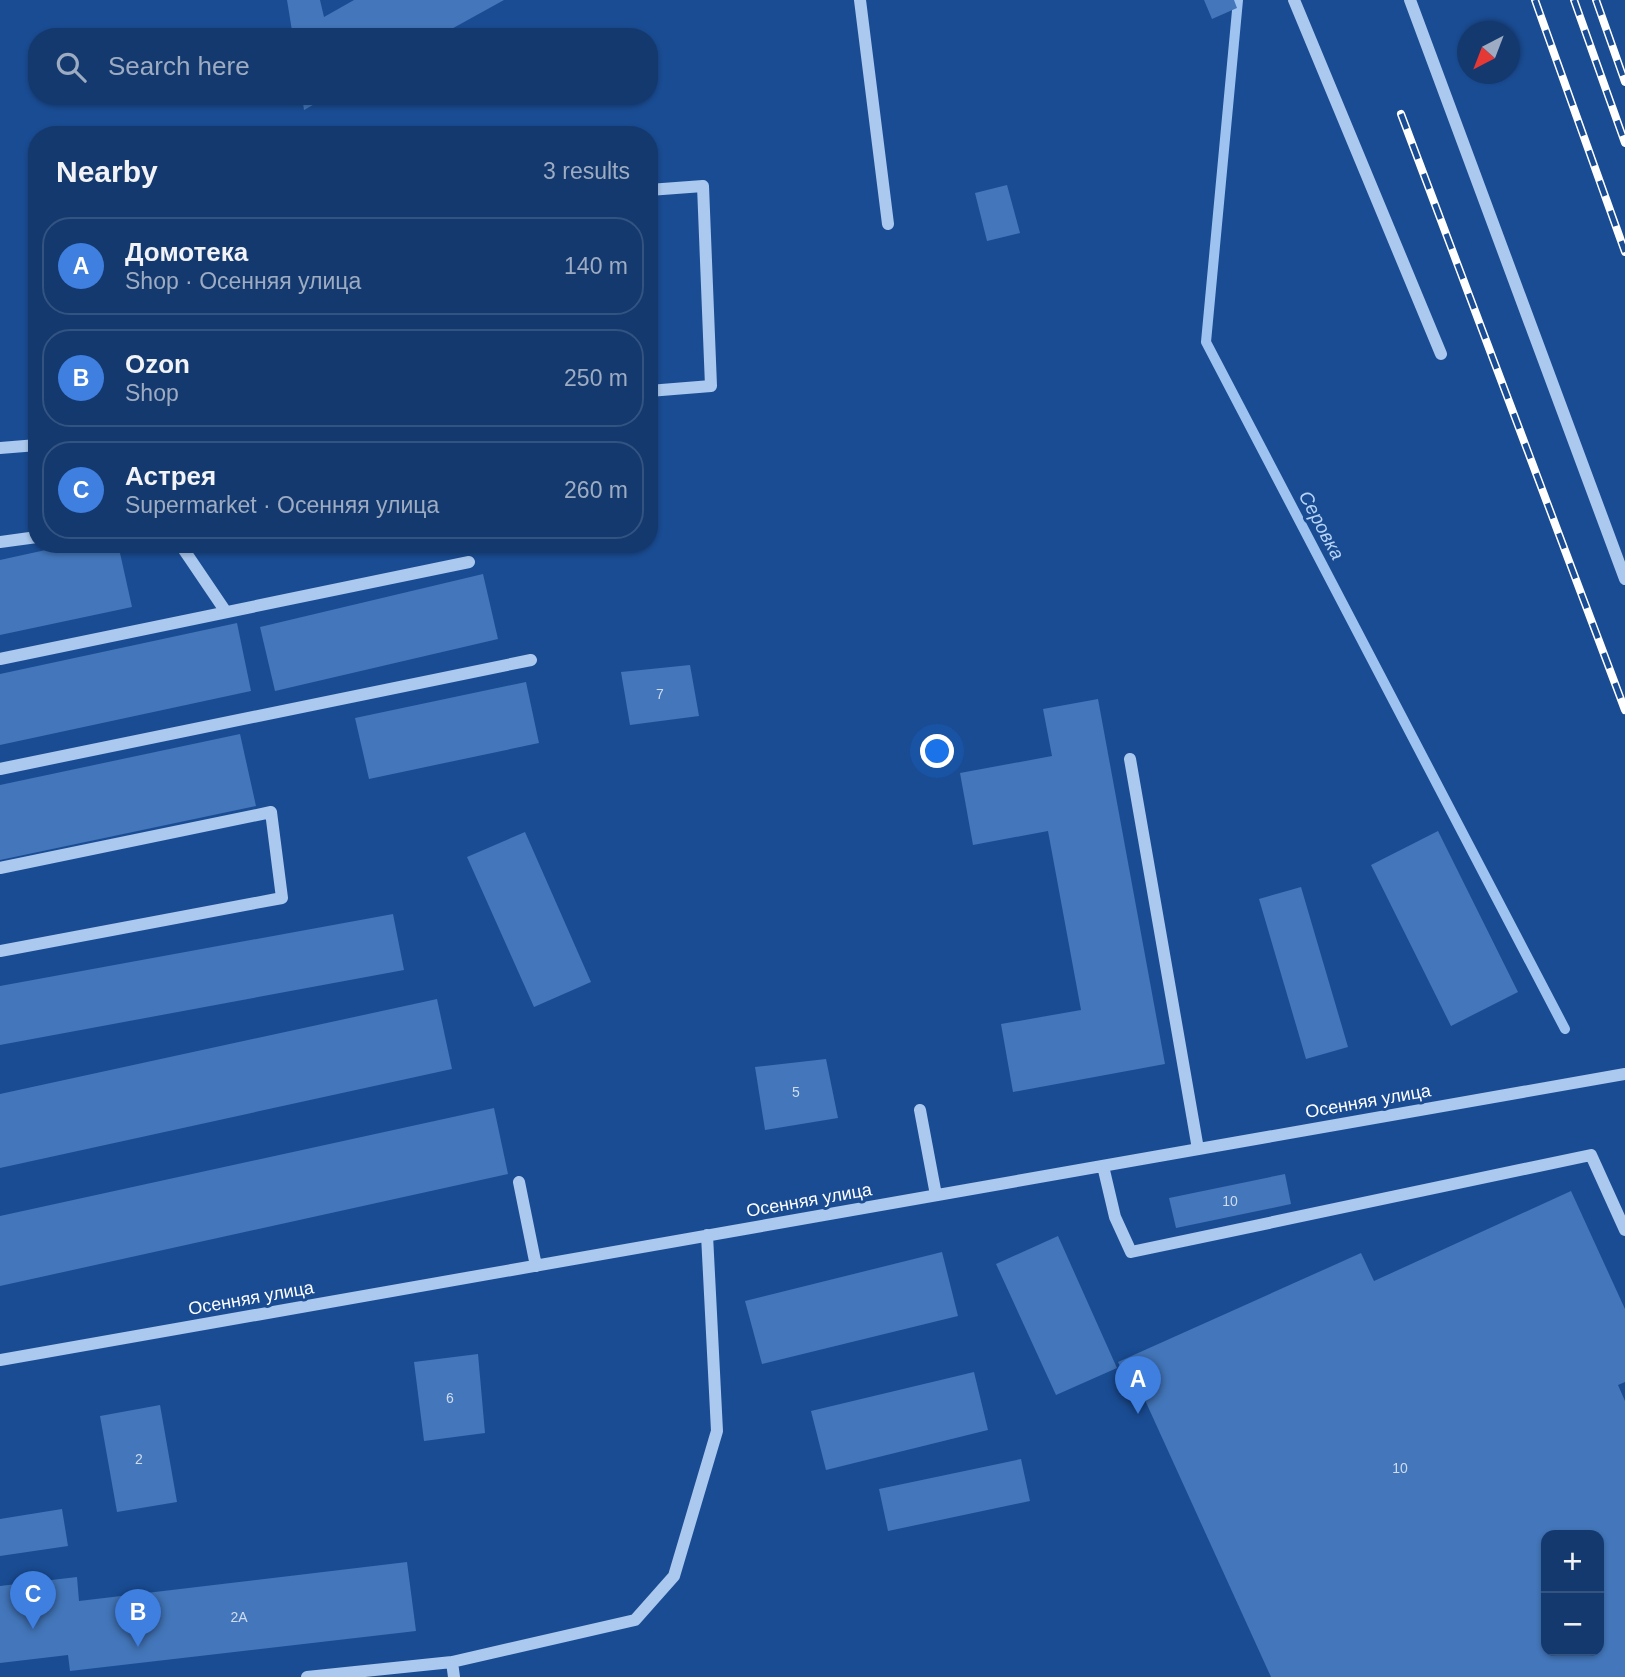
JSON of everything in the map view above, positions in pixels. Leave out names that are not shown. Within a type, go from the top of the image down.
[{"type":"street","points":[[860,0],[888,224]]},
{"type":"street","points":[[1294,0],[1441,354]]},
{"type":"street","points":[[1410,0],[1625,579]]},
{"type":"street","points":[[658,189],[703,186],[710,386],[658,390]]},
{"type":"street","points":[[0,448],[28,446]]},
{"type":"street","points":[[0,542],[28,538]]},
{"type":"street","points":[[186,553],[226,612]]},
{"type":"street","points":[[0,659],[468,562]]},
{"type":"street","points":[[0,769],[531,660]]},
{"type":"street","points":[[1130,760],[1198,1149]]},
{"type":"street","points":[[0,869],[271,812],[282,898],[0,951]]},
{"type":"street","name":"Осенняя улица","points":[[0,1360],[1625,1074]]},
{"type":"street","points":[[920,1111],[936,1195]]},
{"type":"street","points":[[1103,1166],[1115,1217],[1130,1252],[1591,1155],[1625,1230]]},
{"type":"street","points":[[519,1182],[536,1265]]},
{"type":"street","points":[[307,1677],[452,1662],[635,1620],[674,1576],[717,1431],[707,1236]]},
{"type":"street","points":[[452,1662],[454,1677]]},
{"type":"building","points":[[287,0],[320,0],[324,17],[354,0],[504,0],[453,28],[292,28]]},
{"type":"building","points":[[1204,0],[1234,0],[1237,8],[1212,19]]},
{"type":"building","points":[[1007,185],[1020,233],[987,241],[975,193]]},
{"type":"building","points":[[32,553],[120,553],[132,607],[0,635],[0,560]]},
{"type":"building","points":[[483,574],[498,639],[275,691],[260,627]]},
{"type":"building","points":[[237,623],[251,691],[0,745],[0,674]]},
{"type":"building","points":[[690,665],[699,716],[630,725],[621,672]]},
{"type":"building","points":[[526,682],[539,743],[369,779],[355,718]]},
{"type":"building","points":[[1098,699],[1165,1064],[1013,1092],[1001,1024],[1081,1010],[1048,831],[973,845],[960,773],[1052,756],[1043,709]]},
{"type":"building","points":[[240,734],[256,806],[0,860],[0,785]]},
{"type":"building","points":[[1438,831],[1518,992],[1451,1026],[1371,865]]},
{"type":"building","points":[[525,832],[591,982],[534,1007],[467,857]]},
{"type":"building","points":[[1301,887],[1348,1047],[1306,1059],[1259,899]]},
{"type":"building","points":[[393,914],[404,970],[0,1045],[0,986]]},
{"type":"building","points":[[437,999],[452,1069],[0,1168],[0,1094]]},
{"type":"building","points":[[826,1059],[838,1118],[765,1130],[755,1067]]},
{"type":"building","points":[[494,1108],[508,1174],[0,1286],[0,1216]]},
{"type":"building","points":[[1285,1174],[1291,1204],[1176,1228],[1169,1198]]},
{"type":"building","points":[[1571,1191],[1625,1309],[1625,1382],[1618,1385],[1625,1401],[1625,1677],[1271,1677],[1139,1387],[1131,1390],[1118,1362],[1361,1253],[1374,1281]]},
{"type":"building","points":[[1058,1236],[1117,1368],[1056,1395],[996,1264]]},
{"type":"building","points":[[942,1252],[958,1316],[762,1364],[745,1301]]},
{"type":"building","points":[[478,1354],[485,1433],[424,1441],[414,1362]]},
{"type":"building","points":[[974,1372],[988,1430],[826,1470],[811,1411]]},
{"type":"building","points":[[160,1405],[177,1502],[117,1512],[100,1416]]},
{"type":"building","points":[[1021,1459],[1030,1501],[888,1531],[879,1489]]},
{"type":"building","points":[[62,1509],[68,1546],[0,1556],[0,1519]]},
{"type":"building","points":[[407,1562],[416,1631],[70,1671],[68,1655],[0,1663],[0,1586],[77,1577],[79,1601]]},
{"type":"waterway","name":"Серовка","points":[[1238,0],[1206,342],[1565,1029]]},
{"type":"railway","points":[[1535,0],[1625,252]]},
{"type":"railway","points":[[1574,0],[1625,143]]},
{"type":"railway","points":[[1596,0],[1625,82]]},
{"type":"railway","points":[[1401,114],[1625,710]]},
{"type":"place","name":"Домотека","points":[[1138,1414]]},
{"type":"place","name":"Астрея","points":[[33,1629]]},
{"type":"place","name":"Ozon","points":[[138,1647]]}]
